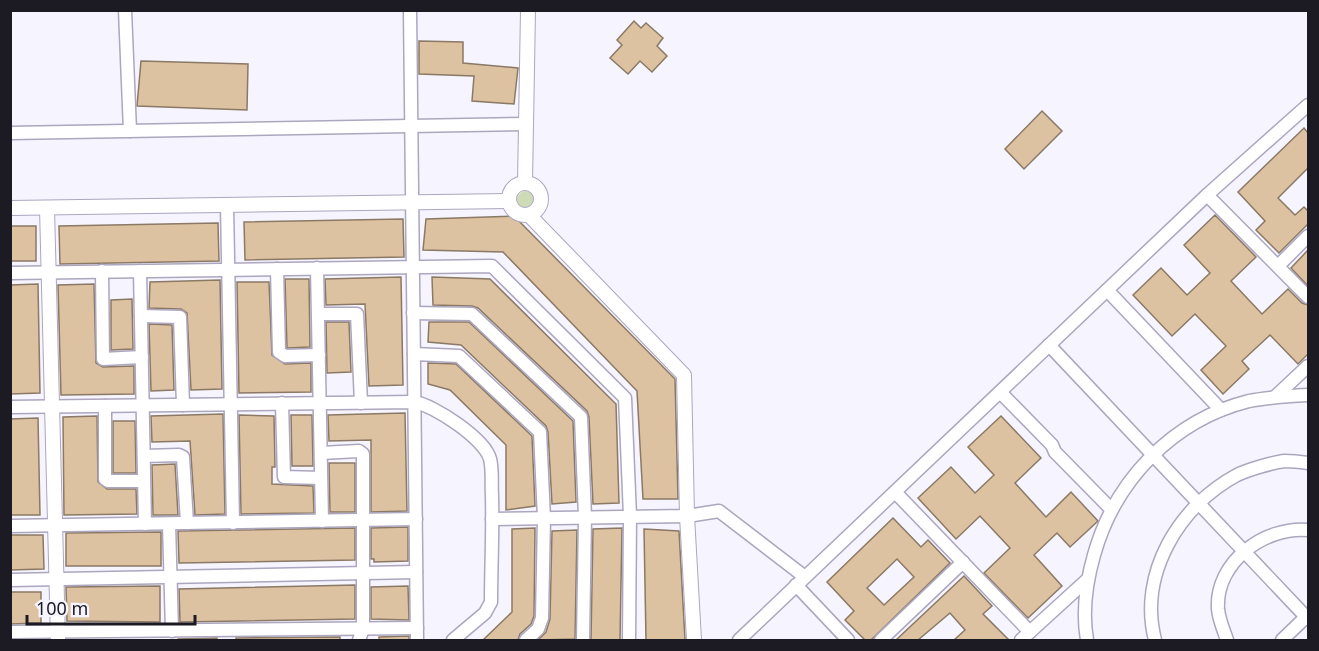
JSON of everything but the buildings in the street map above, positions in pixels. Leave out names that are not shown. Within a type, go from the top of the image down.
[{"type":"street","points":[[126,10],[130,131]]},
{"type":"street","points":[[10,632],[58,636],[106,636],[172,631],[223,635],[417,634],[410,10]]},
{"type":"street","points":[[525,182],[528,10]]},
{"type":"street","points":[[739,640],[1207,195],[1308,105]]},
{"type":"street","points":[[10,133],[526,124]]},
{"type":"street","points":[[525,182],[536,187],[541,197],[539,208],[524,215],[514,210],[509,201],[509,195],[515,186],[525,182]]},
{"type":"street","points":[[1207,195],[1308,297]]},
{"type":"street","points":[[10,208],[509,201]]},
{"type":"street","points":[[227,205],[233,523]]},
{"type":"street","points":[[46,208],[58,636]]},
{"type":"street","points":[[529,214],[684,375],[687,516],[694,640]]},
{"type":"street","points":[[1278,266],[1308,236]]},
{"type":"street","points":[[10,273],[492,266],[622,393],[626,404],[630,516],[629,640]]},
{"type":"street","points":[[317,268],[322,521]]},
{"type":"street","points":[[277,269],[279,352],[285,356],[319,355]]},
{"type":"street","points":[[102,271],[103,359],[142,357]]},
{"type":"street","points":[[140,271],[145,524]]},
{"type":"street","points":[[1107,290],[1221,410]]},
{"type":"street","points":[[318,314],[357,314],[361,403]]},
{"type":"street","points":[[413,314],[472,314],[580,415],[585,517],[583,640]]},
{"type":"street","points":[[141,316],[180,317],[183,405]]},
{"type":"street","points":[[1049,345],[1308,617],[1282,640]]},
{"type":"street","points":[[414,354],[459,356],[538,429],[544,518],[542,618],[538,629],[526,640]]},
{"type":"street","points":[[1276,396],[1308,366]]},
{"type":"street","points":[[1000,392],[1112,509]]},
{"type":"street","points":[[1087,640],[1084,606],[1088,579],[1100,533],[1112,509],[1138,469],[1185,429],[1221,410],[1276,396],[1308,395]]},
{"type":"street","points":[[10,407],[414,402],[430,406],[458,424],[486,451],[490,457],[491,466],[489,608],[453,640]]},
{"type":"street","points":[[282,404],[284,477],[321,478]]},
{"type":"street","points":[[105,406],[105,479],[108,481],[144,481]]},
{"type":"street","points":[[321,453],[362,452],[364,520],[361,635]]},
{"type":"street","points":[[144,456],[179,455],[183,457],[187,523]]},
{"type":"street","points":[[1155,640],[1152,607],[1154,584],[1160,560],[1169,540],[1197,502],[1238,474],[1285,461],[1308,463]]},
{"type":"street","points":[[895,492],[963,562],[1026,636],[1088,579]]},
{"type":"street","points":[[492,519],[687,516],[719,511],[801,581],[848,640]]},
{"type":"street","points":[[10,526],[416,519]]},
{"type":"street","points":[[169,524],[172,631]]},
{"type":"street","points":[[1227,640],[1218,609],[1225,578],[1235,562],[1260,539],[1273,533],[1290,529],[1308,530]]},
{"type":"street","points":[[881,640],[963,562]]},
{"type":"street","points":[[10,580],[416,572]]},
{"type":"green space","points":[[522,191],[530,191],[535,196],[533,207],[522,209],[517,204],[517,196]]}]
